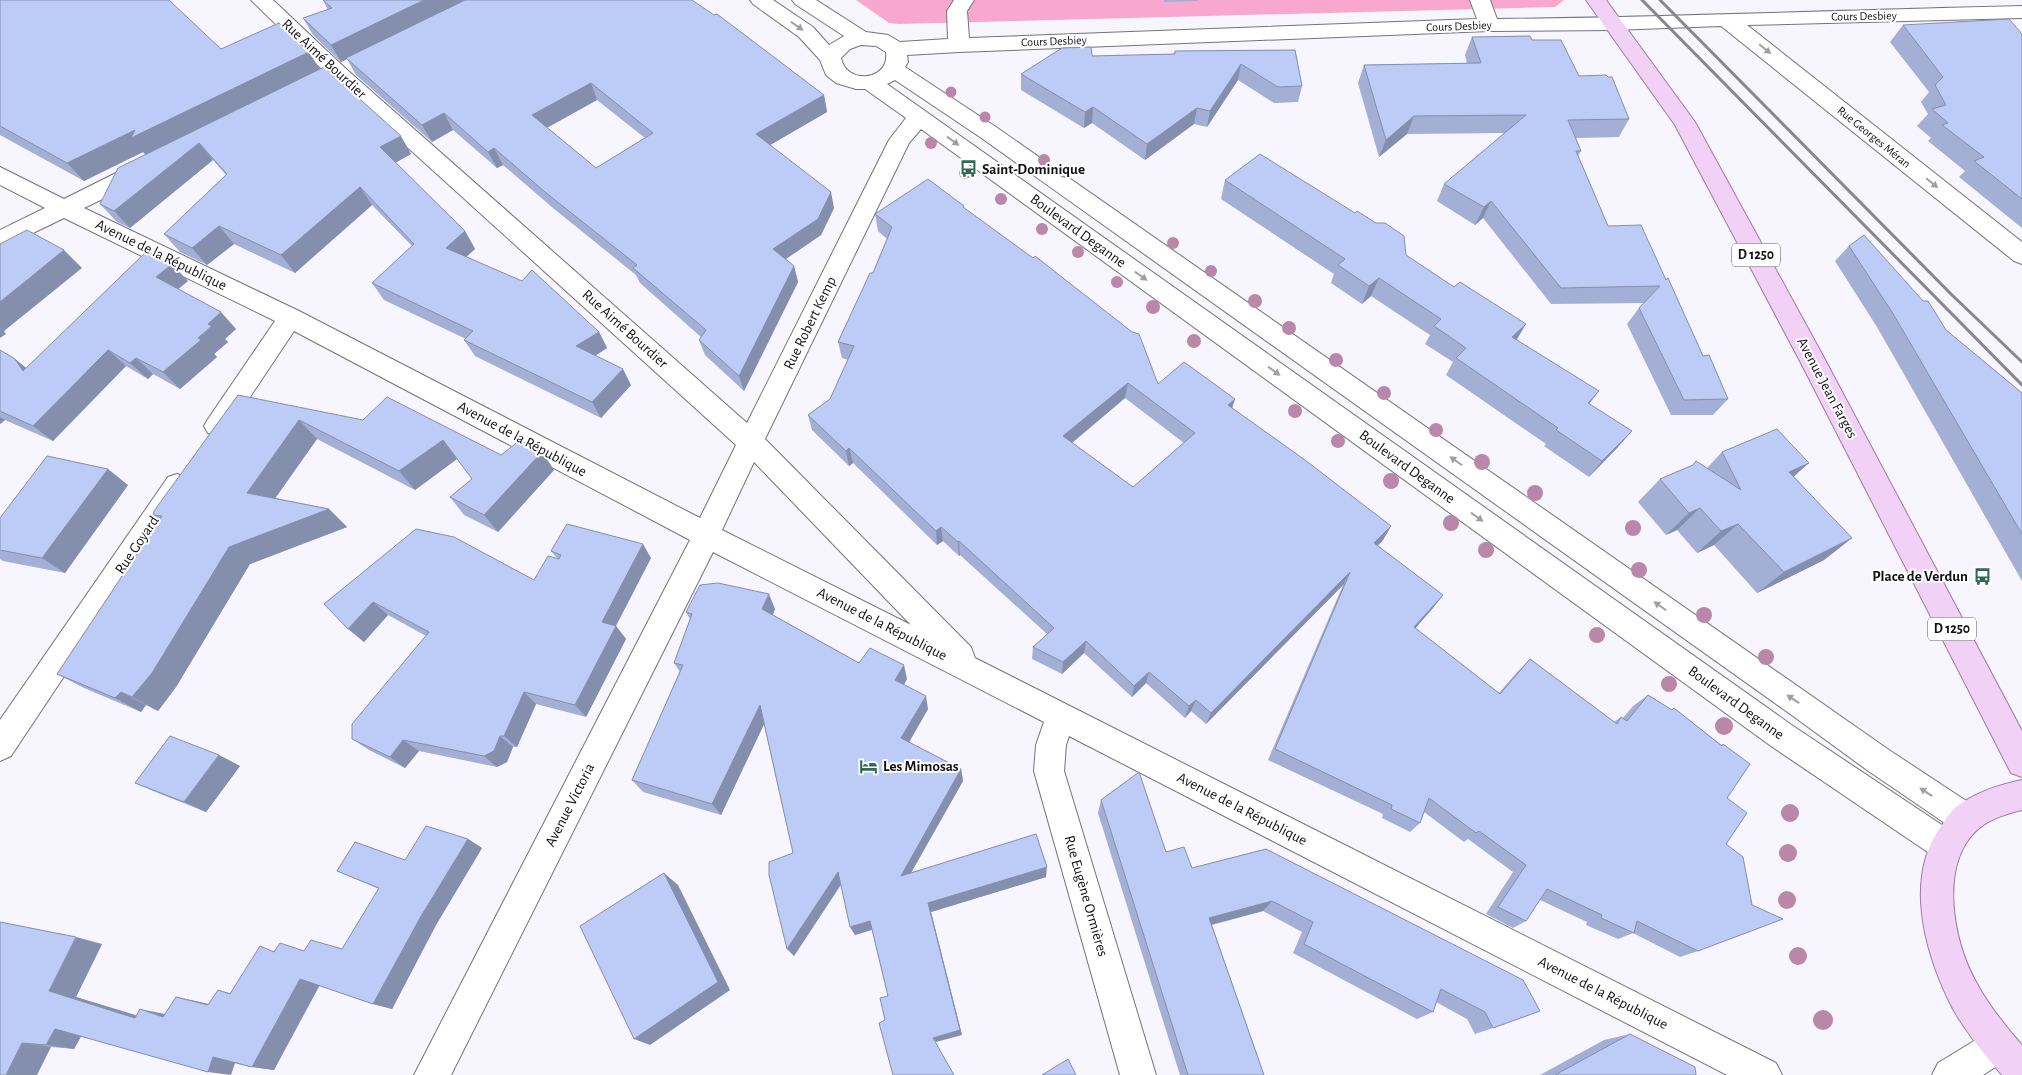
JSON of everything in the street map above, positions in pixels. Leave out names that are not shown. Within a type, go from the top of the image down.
[{"type":"main road","name":"D 1250","points":[[1596,0],[1613,24]]},
{"type":"main road","name":"Avenue Jean Farges","points":[[1613,24],[1684,122],[1814,361],[2022,762]]},
{"type":"main road","points":[[2022,795],[1998,800],[1966,819],[1946,846],[1936,887],[1941,936],[1962,991],[1999,1045],[2022,1070]]},
{"type":"street","name":"Rue Aimé Bourdier","points":[[261,0],[338,74],[751,442],[975,672]]},
{"type":"street","points":[[760,0],[806,32],[830,58]]},
{"type":"street","points":[[802,0],[861,38]]},
{"type":"street","points":[[959,45],[957,11],[962,0]]},
{"type":"street","points":[[1480,0],[1489,25]]},
{"type":"street","name":"Cours Desbiey","points":[[896,60],[959,45],[1489,25],[1613,24],[1726,20],[1944,7],[2022,12]]},
{"type":"street","name":"Rue Georges Méran","points":[[1726,20],[1752,38],[2022,256]]},
{"type":"street","points":[[861,38],[881,40],[896,60],[880,80],[859,83],[839,77],[833,72],[830,58],[840,45],[861,38]]},
{"type":"street","name":"Boulevard Deganne","points":[[896,60],[988,132],[1878,760],[1966,819]]},
{"type":"street","name":"Boulevard Deganne","points":[[870,82],[1782,736],[1946,846]]},
{"type":"street","name":"Rue Robert Kemp","points":[[706,534],[900,140],[913,124],[921,118]]},
{"type":"street","points":[[0,240],[158,163]]},
{"type":"street","name":"Avenue de la République","points":[[0,175],[290,318],[706,534],[1764,1075]]},
{"type":"street","name":"Rue Goyard","points":[[0,746],[290,318]]},
{"type":"street","name":"Avenue Victoria","points":[[432,1075],[694,564],[706,534]]},
{"type":"street","name":"Rue Eugène Ormières","points":[[1061,716],[1051,745],[1049,771],[1138,1075]]},
{"type":"street","points":[[1950,1075],[1999,1045]]},
{"type":"shaded area","points":[[856,0],[1564,0],[1555,7],[899,24],[889,23]]},
{"type":"building","points":[[0,0],[169,0],[221,49],[279,23],[309,52],[131,138],[135,130],[67,163],[0,126]]},
{"type":"building","points":[[323,0],[424,0],[331,45],[303,18],[332,8]]},
{"type":"building","points":[[465,0],[692,0],[714,15],[717,14],[824,95],[756,134],[831,192],[818,219],[773,249],[794,266],[739,376],[699,340],[706,330],[633,268],[637,265],[545,192],[494,148],[488,152],[444,113],[422,125],[346,58]],"holes":[[[591,83],[653,133],[596,168],[532,115]]]},
{"type":"building","points":[[2009,19],[2022,34],[2022,199],[1974,161],[1984,157],[1942,125],[1948,123],[1932,109],[1946,105],[1935,85],[1943,77],[1903,25]]},
{"type":"building","points":[[1530,36],[1532,40],[1561,40],[1579,76],[1606,75],[1612,77],[1629,119],[1568,120],[1581,151],[1576,151],[1608,226],[1641,225],[1666,280],[1668,278],[1703,356],[1709,355],[1728,399],[1684,400],[1639,308],[1660,286],[1561,288],[1491,201],[1484,207],[1444,184],[1526,115],[1414,116],[1386,140],[1364,65],[1481,63],[1472,37]]},
{"type":"building","points":[[1091,47],[1092,56],[1175,54],[1175,51],[1295,50],[1302,86],[1278,87],[1241,64],[1210,111],[1197,108],[1147,144],[1093,107],[1085,112],[1021,74],[1062,48]]},
{"type":"building","points":[[324,67],[401,136],[380,147],[465,231],[446,248],[522,281],[532,270],[599,332],[576,346],[623,369],[592,402],[464,340],[473,331],[372,283],[414,244],[360,187],[281,255],[219,226],[192,248],[164,234],[227,174],[199,143],[114,211],[100,204],[118,168]]},
{"type":"building","points":[[1260,154],[1355,213],[1357,211],[1376,223],[1385,223],[1404,236],[1406,255],[1454,287],[1460,282],[1526,324],[1512,337],[1599,391],[1588,403],[1632,431],[1602,461],[1556,430],[1558,428],[1456,358],[1466,348],[1434,326],[1441,319],[1379,278],[1369,286],[1338,265],[1345,259],[1225,180]]},
{"type":"building","points":[[928,179],[1033,258],[1035,256],[1132,332],[1139,334],[1158,384],[1184,362],[1235,399],[1228,405],[1305,460],[1391,526],[1374,543],[1443,595],[1414,627],[1500,694],[1530,659],[1617,724],[1621,717],[1627,721],[1648,695],[1672,710],[1674,708],[1722,746],[1723,744],[1750,764],[1727,798],[1747,813],[1726,844],[1743,857],[1752,905],[1783,919],[1698,951],[1637,921],[1634,933],[1601,918],[1602,915],[1547,889],[1526,921],[1498,907],[1526,865],[1479,831],[1476,833],[1429,798],[1420,823],[1391,809],[1392,805],[1275,749],[1350,572],[1211,713],[1196,700],[1189,706],[1149,672],[1134,686],[1086,641],[1063,662],[1033,647],[1054,628],[959,541],[941,527],[936,531],[849,448],[846,451],[808,415],[830,399],[854,346],[838,342],[870,273],[873,273],[892,227],[875,214]],"holes":[[[1128,383],[1195,433],[1133,487],[1063,436]]]},
{"type":"building","points":[[27,230],[64,250],[0,302],[0,244]]},
{"type":"building","points":[[1864,235],[1923,301],[1928,301],[1946,330],[2022,393],[2022,534],[1892,312],[1849,246]]},
{"type":"building","points":[[147,251],[172,264],[156,277],[221,312],[208,324],[212,326],[198,338],[201,340],[163,372],[136,358],[130,363],[108,350],[33,426],[0,411],[0,350],[15,359],[23,371]]},
{"type":"building","points":[[238,395],[363,420],[387,397],[501,455],[520,440],[542,452],[484,515],[450,497],[472,479],[443,440],[399,471],[299,420],[247,493],[329,509],[229,547],[152,673],[132,697],[121,692],[115,698],[57,674],[162,516],[153,515],[154,511]]},
{"type":"building","points":[[1777,429],[1809,463],[1789,472],[1852,538],[1784,572],[1738,524],[1721,531],[1700,508],[1689,513],[1660,479],[1693,465],[1696,461],[1741,490],[1722,452]]},
{"type":"building","points":[[47,456],[108,469],[42,558],[0,550],[0,518]]},
{"type":"building","points":[[567,524],[643,544],[602,622],[616,626],[575,705],[524,692],[504,736],[500,736],[494,751],[484,756],[403,740],[390,757],[352,739],[352,724],[429,632],[373,602],[348,629],[324,604],[416,529],[454,537],[534,580],[548,556],[559,559],[561,555],[551,551]]},
{"type":"building","points":[[718,583],[769,594],[762,609],[859,663],[870,648],[904,665],[895,680],[926,696],[901,738],[961,769],[901,876],[1036,834],[1047,867],[928,903],[960,1030],[933,1038],[954,1075],[893,1075],[879,1023],[885,1020],[880,998],[888,996],[870,921],[850,927],[838,872],[787,949],[769,875],[769,862],[793,853],[760,705],[712,804],[632,780],[683,665],[674,663],[692,614],[686,612],[700,585]]},
{"type":"building","points":[[170,736],[219,755],[184,802],[135,783]]},
{"type":"building","points":[[1139,772],[1166,852],[1184,847],[1192,868],[1266,849],[1523,980],[1540,1011],[1493,1028],[1485,1012],[1441,989],[1433,1012],[1304,944],[1313,922],[1272,901],[1209,918],[1264,1075],[1188,1075],[1101,800]]},
{"type":"building","points":[[426,826],[468,839],[420,918],[373,1004],[300,979],[252,1067],[213,1057],[208,1072],[55,1029],[46,1045],[22,1043],[6,1075],[0,1075],[0,922],[76,937],[49,991],[135,1018],[140,1009],[163,1017],[176,997],[208,1005],[218,990],[230,994],[260,946],[274,952],[280,943],[304,951],[311,940],[342,949],[379,888],[337,871],[355,842],[405,860]]},
{"type":"building","points":[[664,873],[718,982],[634,1039],[580,926]]},
{"type":"building","points":[[1630,1034],[1695,1067],[1696,1075],[1555,1075]]},
{"type":"building","points":[[1068,1059],[1076,1075],[1042,1075]]},
{"type":"railway","points":[[1642,0],[2022,385]]},
{"type":"railway","points":[[1660,0],[1952,295],[2022,362]]},
{"type":"place","name":"Saint-Dominique","points":[[968,169]]},
{"type":"place","name":"Place de Verdun","points":[[1982,576]]},
{"type":"place","name":"Les Mimosas","points":[[869,766]]}]
